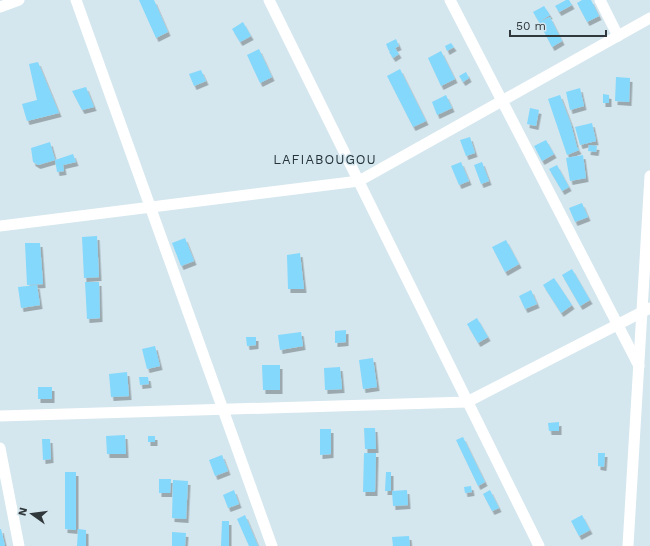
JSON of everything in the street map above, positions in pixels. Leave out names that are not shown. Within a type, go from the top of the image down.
[{"type":"street","points":[[0,7],[19,0]]},
{"type":"street","points":[[76,0],[272,546]]},
{"type":"street","points":[[269,0],[539,546]]},
{"type":"street","points":[[450,0],[639,366]]},
{"type":"street","points":[[600,0],[618,36]]},
{"type":"street","points":[[0,226],[359,181],[650,18]]},
{"type":"street","points":[[628,546],[639,366],[646,311],[650,176]]},
{"type":"street","points":[[0,416],[468,402],[646,311]]},
{"type":"street","points":[[0,448],[19,546]]},
{"type":"building","points":[[139,0],[154,0],[168,32],[156,38]]},
{"type":"building","points":[[569,0],[572,5],[559,12],[555,6]]},
{"type":"building","points":[[582,0],[591,0],[599,16],[587,22],[577,3]]},
{"type":"building","points":[[544,6],[550,15],[539,22],[533,12]]},
{"type":"building","points":[[550,17],[562,41],[552,47],[539,22]]},
{"type":"building","points":[[243,22],[251,36],[240,42],[232,29]]},
{"type":"building","points":[[396,39],[399,46],[395,48],[399,54],[393,58],[389,52],[393,49],[389,51],[386,44]]},
{"type":"building","points":[[451,43],[454,47],[447,51],[445,46]]},
{"type":"building","points":[[259,49],[272,77],[260,83],[247,55]]},
{"type":"building","points":[[441,51],[455,79],[441,86],[428,58]]},
{"type":"building","points":[[38,62],[59,113],[27,121],[22,104],[37,100],[29,64]]},
{"type":"building","points":[[400,69],[426,121],[413,127],[387,76]]},
{"type":"building","points":[[201,70],[206,81],[194,86],[189,74]]},
{"type":"building","points":[[466,72],[469,78],[463,82],[459,76]]},
{"type":"building","points":[[616,77],[630,78],[629,102],[615,101]]},
{"type":"building","points":[[86,87],[94,107],[82,110],[72,91]]},
{"type":"building","points":[[580,88],[584,106],[570,110],[566,92]]},
{"type":"building","points":[[603,94],[609,95],[609,103],[603,103]]},
{"type":"building","points":[[446,95],[452,108],[437,115],[432,102]]},
{"type":"building","points":[[560,95],[579,150],[567,155],[548,99]]},
{"type":"building","points":[[530,108],[539,110],[536,126],[527,124]]},
{"type":"building","points":[[592,123],[596,141],[580,145],[575,127]]},
{"type":"building","points":[[470,137],[475,153],[466,156],[460,140]]},
{"type":"building","points":[[546,140],[554,154],[542,161],[534,146]]},
{"type":"building","points":[[50,142],[55,160],[38,165],[33,162],[31,148]]},
{"type":"building","points":[[589,145],[597,146],[596,152],[588,151]]},
{"type":"building","points":[[73,154],[76,162],[63,165],[64,171],[57,172],[55,160]]},
{"type":"building","points":[[583,155],[586,178],[570,181],[566,158]]},
{"type":"building","points":[[461,162],[469,181],[459,185],[451,166]]},
{"type":"building","points":[[482,162],[489,181],[481,184],[474,165]]},
{"type":"building","points":[[557,165],[569,187],[562,191],[549,169]]},
{"type":"building","points":[[582,203],[588,217],[575,222],[569,208]]},
{"type":"building","points":[[97,236],[99,277],[84,278],[82,237]]},
{"type":"building","points":[[185,238],[194,261],[181,266],[172,243]]},
{"type":"building","points":[[506,240],[519,264],[505,272],[492,247]]},
{"type":"building","points":[[25,243],[40,243],[43,284],[27,285]]},
{"type":"building","points":[[300,253],[304,289],[288,289],[287,255]]},
{"type":"building","points":[[572,269],[590,300],[580,306],[562,275]]},
{"type":"building","points":[[554,278],[572,305],[561,313],[543,285]]},
{"type":"building","points":[[85,282],[99,282],[100,318],[87,319]]},
{"type":"building","points":[[37,285],[40,305],[21,308],[18,287]]},
{"type":"building","points":[[531,290],[537,304],[525,309],[519,296]]},
{"type":"building","points":[[477,318],[488,337],[478,343],[467,324]]},
{"type":"building","points":[[346,330],[346,342],[335,343],[335,331]]},
{"type":"building","points":[[301,332],[303,346],[280,350],[278,335]]},
{"type":"building","points":[[246,337],[256,337],[256,345],[247,346]]},
{"type":"building","points":[[155,346],[160,366],[147,369],[142,349]]},
{"type":"building","points":[[373,358],[377,387],[363,389],[359,360]]},
{"type":"building","points":[[262,365],[280,365],[280,390],[263,390]]},
{"type":"building","points":[[340,367],[342,389],[325,390],[324,368]]},
{"type":"building","points":[[127,372],[129,396],[111,397],[109,374]]},
{"type":"building","points":[[139,377],[148,377],[149,384],[140,385]]},
{"type":"building","points":[[38,387],[52,387],[52,399],[38,399]]},
{"type":"building","points":[[559,422],[559,431],[549,431],[548,423]]},
{"type":"building","points":[[364,428],[375,428],[376,449],[365,449]]},
{"type":"building","points":[[320,429],[331,429],[331,454],[320,455]]},
{"type":"building","points":[[125,435],[126,454],[107,454],[106,436]]},
{"type":"building","points":[[148,436],[155,436],[155,442],[148,442]]},
{"type":"building","points":[[463,437],[485,482],[478,486],[456,440]]},
{"type":"building","points":[[42,439],[50,439],[51,459],[43,460]]},
{"type":"building","points":[[364,453],[376,453],[375,492],[363,492]]},
{"type":"building","points":[[598,453],[605,453],[604,467],[598,466]]},
{"type":"building","points":[[222,455],[228,471],[215,476],[209,460]]},
{"type":"building","points":[[65,472],[76,472],[76,530],[65,529]]},
{"type":"building","points":[[386,472],[391,472],[391,491],[385,491]]},
{"type":"building","points":[[159,479],[171,479],[170,493],[159,493]]},
{"type":"building","points":[[173,480],[188,481],[186,519],[172,518]]},
{"type":"building","points":[[471,486],[472,492],[465,493],[464,487]]},
{"type":"building","points":[[234,490],[239,504],[228,508],[223,495]]},
{"type":"building","points":[[407,490],[408,505],[393,506],[392,491]]},
{"type":"building","points":[[490,490],[499,508],[492,511],[483,494]]},
{"type":"building","points":[[245,515],[258,546],[249,546],[237,519]]},
{"type":"building","points":[[582,515],[590,530],[579,536],[571,521]]},
{"type":"building","points":[[222,521],[229,521],[229,546],[221,546]]},
{"type":"building","points":[[1,529],[5,546],[0,546]]},
{"type":"building","points":[[78,529],[86,530],[86,546],[77,546]]},
{"type":"building","points":[[172,532],[186,533],[185,546],[172,546]]},
{"type":"building","points":[[409,536],[410,546],[393,546],[392,537]]},
{"type":"district","name":"LAFIABOUGOU","points":[[325,159]]}]
